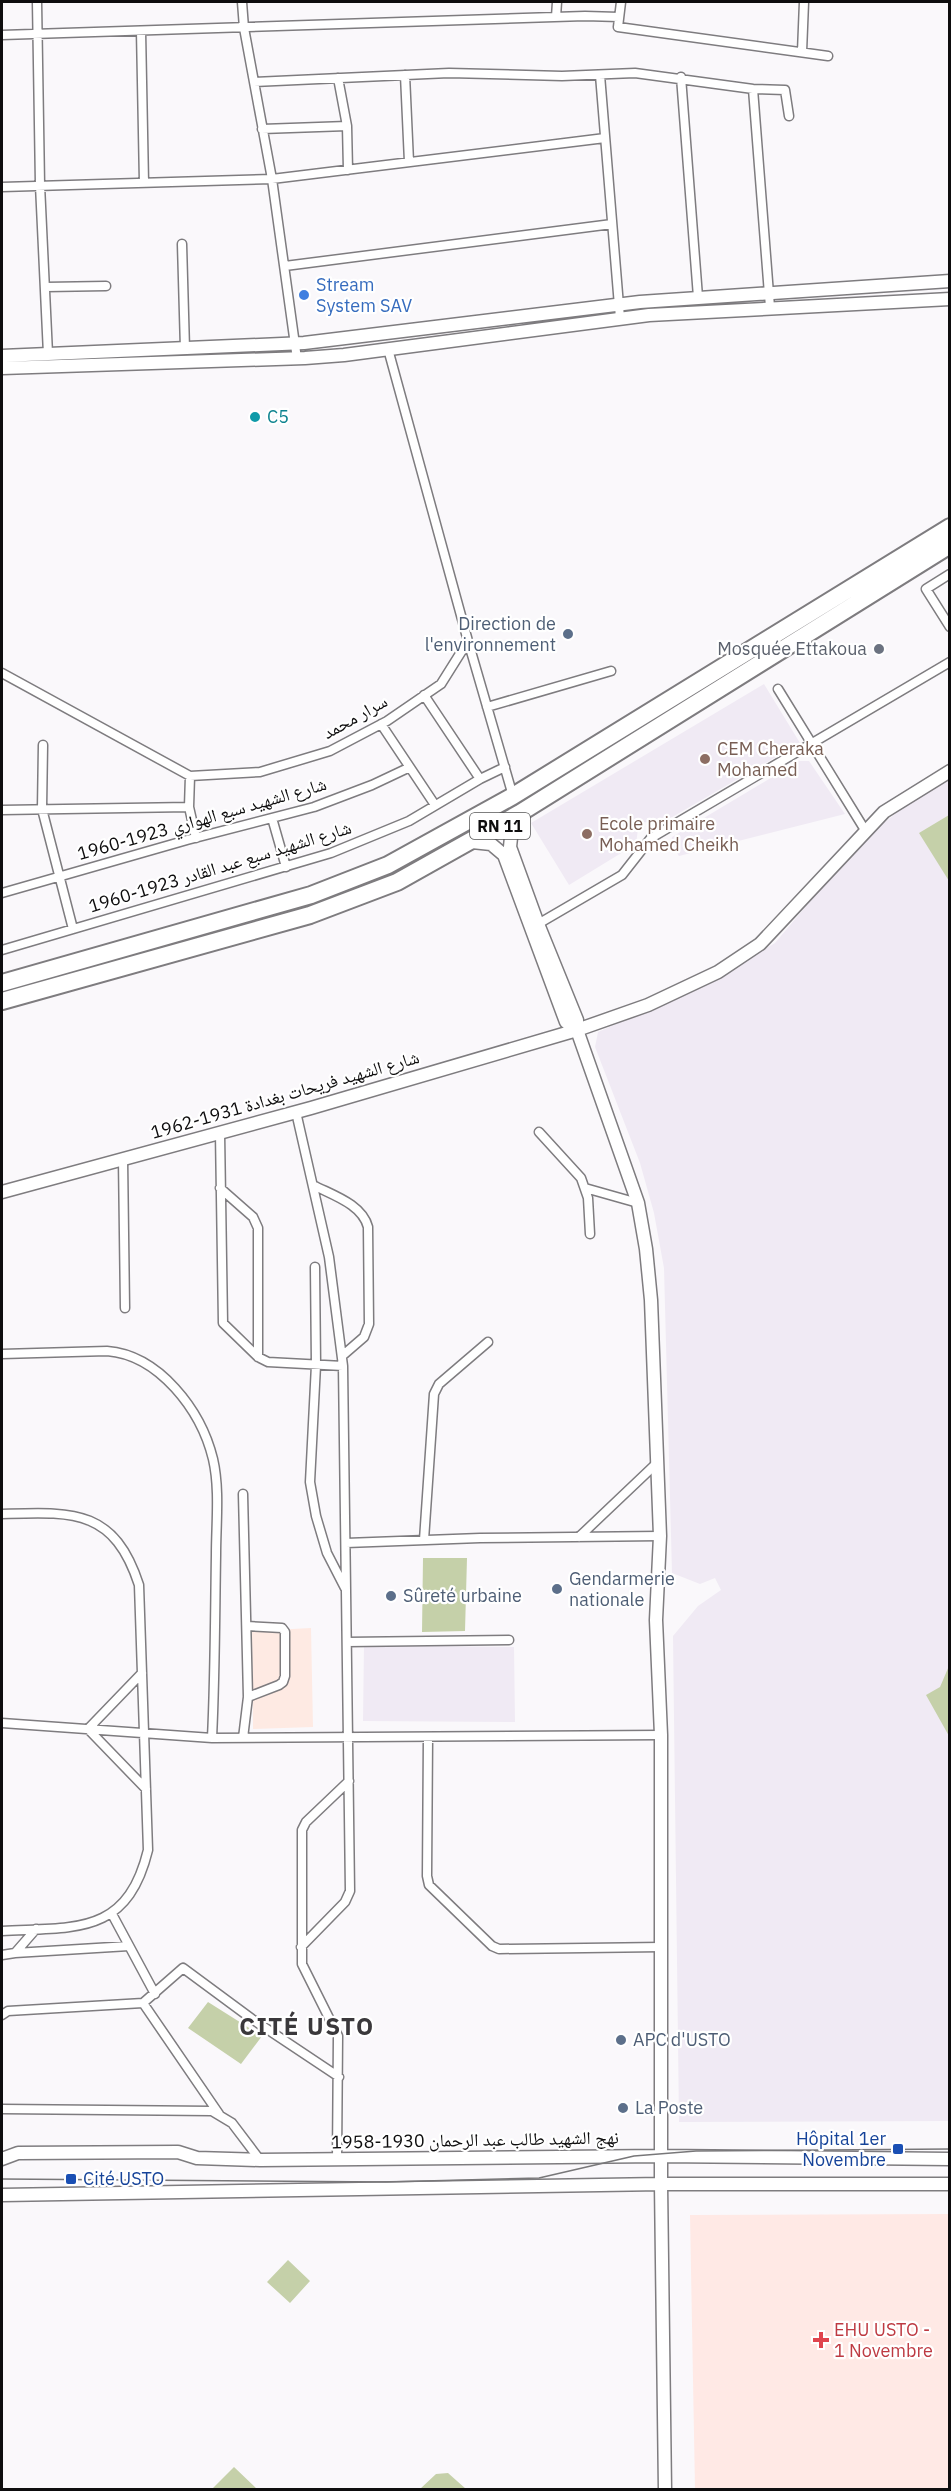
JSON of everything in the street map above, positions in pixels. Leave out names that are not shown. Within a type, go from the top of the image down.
[{"type":"highway","name":"RN 11","points":[[2,983],[331,888],[388,865],[513,796],[950,527]]},
{"type":"highway","name":"RN 11","points":[[2,1001],[310,915],[397,882],[472,842],[520,813],[950,545]]},
{"type":"main road","points":[[2,356],[296,344],[698,297],[950,281]]},
{"type":"main road","points":[[2,368],[297,358],[388,349],[620,318],[770,307],[950,299]]},
{"type":"main road","name":"شارع الشهيد فريحات بغدادة 1931-1962","points":[[2,1192],[296,1112],[577,1030],[648,1005],[718,972],[743,957],[780,925],[865,830],[904,798],[950,771]]},
{"type":"main road","points":[[520,813],[512,828],[510,848],[566,1022],[577,1030],[638,1203],[646,1249],[651,1300],[660,1536],[656,1620],[661,1735],[661,2184],[665,2490]]},
{"type":"main road","points":[[472,842],[490,844],[504,855],[534,926]]},
{"type":"main road","name":"نهج الشهيد طالب عبد الرحمان 1930-1958","points":[[2,2159],[18,2153],[178,2152],[197,2158],[260,2160],[661,2156],[950,2159]]},
{"type":"main road","points":[[2,2195],[661,2184],[950,2184]]},
{"type":"street","points":[[37,2],[40,186],[48,354]]},
{"type":"street","points":[[242,2],[244,28],[272,179],[297,358]]},
{"type":"street","points":[[556,17],[557,2]]},
{"type":"street","points":[[621,2],[618,27],[828,56]]},
{"type":"street","points":[[802,52],[804,2]]},
{"type":"street","points":[[2,35],[556,17],[619,17]]},
{"type":"street","points":[[141,31],[144,183]]},
{"type":"street","points":[[254,82],[449,73],[600,75],[635,73],[681,77],[753,89],[784,90],[789,117]]},
{"type":"street","points":[[405,75],[409,162]]},
{"type":"street","points":[[600,75],[620,318]]},
{"type":"street","points":[[681,77],[698,297]]},
{"type":"street","points":[[338,78],[347,126],[348,170]]},
{"type":"street","points":[[753,89],[770,307]]},
{"type":"street","points":[[262,129],[347,126]]},
{"type":"street","points":[[2,187],[272,179],[605,138]]},
{"type":"street","points":[[285,266],[612,224]]},
{"type":"street","points":[[182,244],[185,349]]},
{"type":"street","points":[[46,287],[106,286]]},
{"type":"street","points":[[388,349],[513,796]]},
{"type":"street","points":[[950,574],[926,589],[950,627]]},
{"type":"street","name":"سرار محمد","points":[[190,776],[260,772],[330,751],[381,724],[441,684],[468,641]]},
{"type":"street","points":[[534,926],[622,875],[651,838],[950,662]]},
{"type":"street","points":[[487,707],[611,671]]},
{"type":"street","points":[[2,673],[190,776],[189,807],[195,838]]},
{"type":"street","points":[[778,689],[865,830]]},
{"type":"street","points":[[424,694],[480,779]]},
{"type":"street","points":[[381,724],[408,768],[435,805]]},
{"type":"street","points":[[43,745],[42,809],[73,929]]},
{"type":"street","name":"شارع الشهيد سبع عبد القادر 1923-1960","points":[[2,950],[331,854],[409,822],[480,779],[505,767]]},
{"type":"street","name":"شارع الشهيد سبع الهواري 1923-1960","points":[[2,893],[332,801],[408,768]]},
{"type":"street","points":[[2,810],[189,807]]},
{"type":"street","points":[[272,818],[286,867]]},
{"type":"street","points":[[296,1112],[334,1286],[343,1366],[350,1891],[345,1902],[302,1947]]},
{"type":"street","points":[[539,1132],[575,1170],[585,1188],[590,1234]]},
{"type":"street","points":[[220,1133],[222,1318],[227,1328],[258,1357],[268,1362],[343,1366]]},
{"type":"street","points":[[123,1159],[125,1308]]},
{"type":"street","points":[[313,1185],[358,1209],[368,1227],[369,1324],[364,1337],[342,1356]]},
{"type":"street","points":[[220,1188],[253,1217],[258,1228],[258,1357]]},
{"type":"street","points":[[585,1188],[638,1203]]},
{"type":"street","points":[[315,1267],[316,1365],[310,1482],[327,1553],[347,1592]]},
{"type":"street","points":[[424,1540],[434,1394],[439,1384],[488,1342]]},
{"type":"street","points":[[2,1354],[107,1352],[134,1356],[162,1377],[183,1399],[201,1425],[213,1461],[216,1503],[212,1738]]},
{"type":"street","points":[[579,1537],[658,1462]]},
{"type":"street","points":[[243,1494],[248,1698],[243,1738]]},
{"type":"street","points":[[2,1514],[69,1514],[95,1522],[116,1539],[131,1562],[139,1585],[148,1850],[144,1868],[120,1907],[112,1914],[85,1925],[2,1931]]},
{"type":"street","points":[[346,1543],[660,1536]]},
{"type":"street","points":[[247,1626],[282,1628],[285,1632],[283,1682],[248,1698]]},
{"type":"street","points":[[347,1642],[509,1640]]},
{"type":"street","points":[[88,1729],[142,1673]]},
{"type":"street","points":[[2,1723],[212,1738],[661,1735]]},
{"type":"street","points":[[88,1729],[146,1789]]},
{"type":"street","points":[[428,1737],[427,1876],[429,1885],[492,1946],[499,1948],[662,1947]]},
{"type":"street","points":[[338,2159],[338,2036],[302,1964],[302,1830],[306,1822],[349,1781]]},
{"type":"street","points":[[112,1914],[155,1994]]},
{"type":"street","points":[[15,1953],[36,1929]]},
{"type":"street","points":[[2,1955],[129,1946]]},
{"type":"street","points":[[2,2015],[8,2011],[143,2003],[183,1968],[252,2019],[339,2076]]},
{"type":"street","points":[[143,2003],[219,2114]]},
{"type":"street","points":[[2,2109],[202,2110],[219,2114],[232,2122],[260,2160]]},
{"type":"shaded area","name":"CEM Cheraka Mohamed","points":[[764,684],[800,743],[662,823],[639,822],[636,844],[569,885],[531,823]]},
{"type":"shaded area","points":[[799,761],[809,761],[845,814],[679,856],[671,844],[672,837]]},
{"type":"shaded area","points":[[949,779],[949,2121],[679,2122],[673,1636],[698,1606],[721,1590],[715,1578],[700,1584],[672,1573],[664,1268],[654,1213],[640,1163],[595,1047],[598,1032],[714,979],[775,943],[861,841],[909,803]]},
{"type":"shaded area","points":[[311,1628],[313,1727],[253,1729],[252,1631]]},
{"type":"shaded area","points":[[364,1645],[514,1647],[515,1722],[363,1721]]},
{"type":"shaded area","name":"EHU USTO - 1 Novembre","points":[[949,2214],[949,2489],[695,2489],[690,2215]]},
{"type":"green space","points":[[949,815],[949,881],[919,833]]},
{"type":"green space","points":[[423,1558],[467,1558],[465,1631],[422,1632]]},
{"type":"green space","points":[[949,1666],[949,1736],[926,1695],[940,1687]]},
{"type":"green space","points":[[208,2002],[262,2036],[241,2064],[188,2028]]},
{"type":"green space","points":[[288,2260],[310,2281],[290,2303],[267,2282]]},
{"type":"green space","points":[[234,2467],[257,2489],[212,2489]]},
{"type":"green space","points":[[448,2473],[466,2489],[420,2489],[436,2474]]},
{"type":"tram line","points":[[2,2179],[387,2182],[539,2178],[634,2156],[696,2151],[950,2149]]},
{"type":"place","name":"Stream System SAV","points":[[304,295]]},
{"type":"place","name":"C5","points":[[255,417]]},
{"type":"place","name":"Direction de l'environnement","points":[[568,634]]},
{"type":"place","name":"Mosquée Ettakoua","points":[[879,649]]},
{"type":"place","name":"CEM Cheraka Mohamed","points":[[705,759]]},
{"type":"place","name":"Ecole primaire Mohamed Cheikh","points":[[587,834]]},
{"type":"place","name":"Gendarmerie nationale","points":[[557,1589]]},
{"type":"place","name":"Sûreté urbaine","points":[[391,1596]]},
{"type":"place","name":"APC d'USTO","points":[[621,2040]]},
{"type":"place","name":"La Poste","points":[[623,2108]]},
{"type":"place","name":"Hôpital 1er Novembre","points":[[898,2149]]},
{"type":"place","name":"Cité USTO","points":[[71,2179]]},
{"type":"place","name":"EHU USTO - 1 Novembre","points":[[821,2340]]},
{"type":"district","name":"CITÉ USTO","points":[[307,2027]]}]
